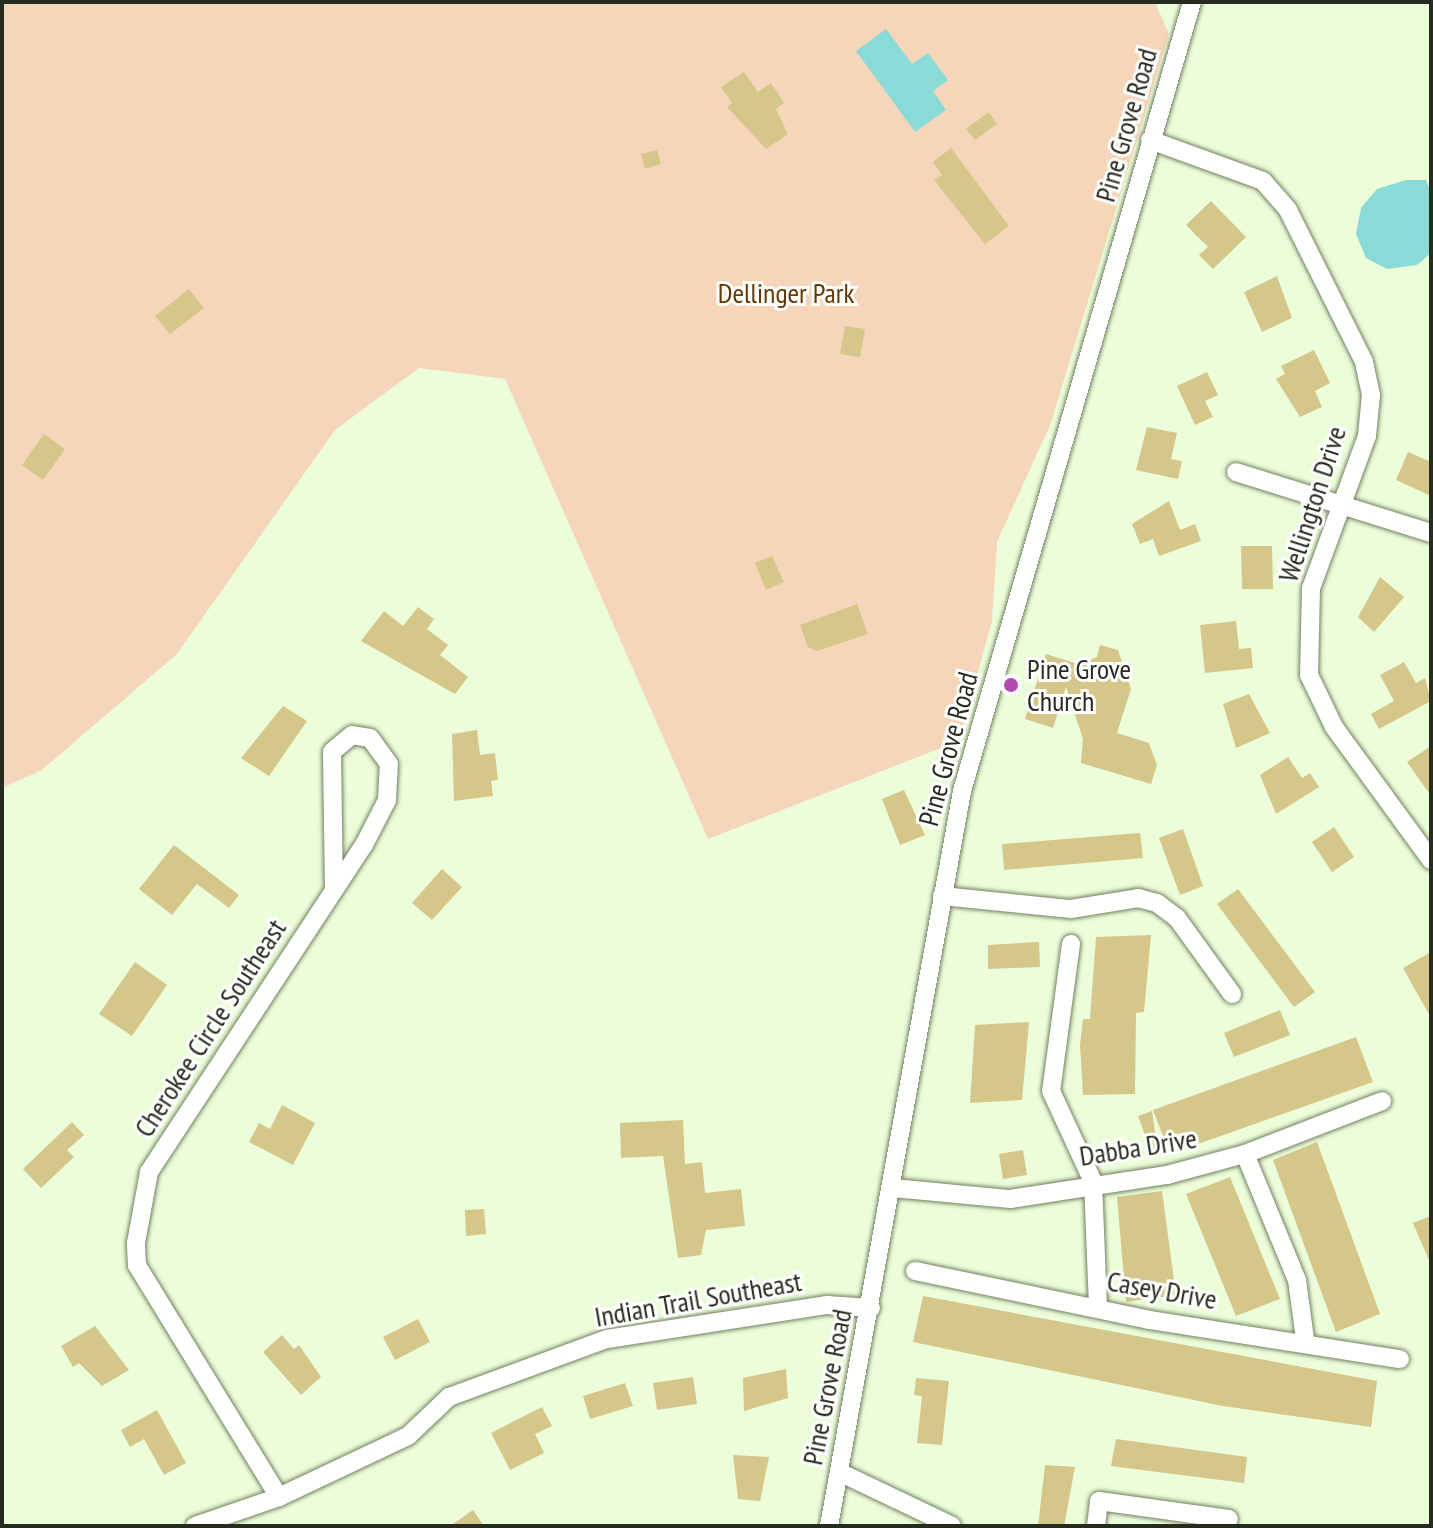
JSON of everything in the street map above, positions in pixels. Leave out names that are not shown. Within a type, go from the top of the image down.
[{"type":"street","name":"Pine Grove Road","points":[[829,1526],[893,1188],[962,791],[1192,2]]},
{"type":"street","name":"Wellington Drive","points":[[1150,140],[1263,181],[1288,210],[1364,362],[1371,395],[1367,436],[1311,588],[1309,675],[1334,727],[1431,860]]},
{"type":"street","points":[[1236,472],[1339,507],[1431,533]]},
{"type":"street","name":"Cherokee Circle Southeast","points":[[279,1497],[137,1265],[136,1243],[149,1172],[334,890],[387,800],[389,764],[370,738],[352,735],[332,752],[334,890]]},
{"type":"street","points":[[942,896],[1071,909],[1138,898],[1157,903],[1177,918],[1232,994]]},
{"type":"street","points":[[1071,944],[1051,1091],[1093,1182],[1098,1308]]},
{"type":"street","name":"Dabba Drive","points":[[893,1188],[1010,1199],[1093,1182],[1167,1175],[1245,1154],[1382,1101]]},
{"type":"street","points":[[1245,1154],[1297,1280],[1305,1339]]},
{"type":"street","name":"Casey Drive","points":[[915,1271],[1098,1308],[1305,1339],[1400,1359]]},
{"type":"street","name":"Indian Trail Southeast","points":[[195,1526],[279,1497],[408,1436],[449,1397],[607,1339],[827,1305],[871,1308]]},
{"type":"street","points":[[839,1472],[952,1526]]},
{"type":"street","points":[[1096,1526],[1099,1501],[1229,1519]]},
{"type":"green space","name":"Dellinger Park","points":[[2,2],[1155,2],[1169,34],[1051,423],[997,542],[992,621],[959,741],[708,839],[505,379],[419,368],[335,430],[177,654],[42,770],[2,788]]},
{"type":"water","points":[[886,29],[912,64],[928,53],[948,80],[933,91],[946,110],[915,132],[856,51]]},
{"type":"water","points":[[1406,180],[1426,180],[1431,192],[1431,253],[1417,265],[1387,269],[1366,258],[1356,234],[1361,208],[1377,189]]},
{"type":"building","points":[[744,72],[758,92],[771,83],[784,103],[776,109],[788,134],[766,149],[727,107],[732,103],[721,87]]},
{"type":"building","points":[[989,112],[997,124],[975,140],[966,129]]},
{"type":"building","points":[[951,148],[1009,226],[985,244],[934,180],[942,175],[933,162]]},
{"type":"building","points":[[657,150],[661,164],[645,169],[641,154]]},
{"type":"building","points":[[1211,201],[1246,237],[1213,269],[1199,255],[1208,247],[1186,225]]},
{"type":"building","points":[[1277,276],[1292,318],[1262,332],[1244,292]]},
{"type":"building","points":[[189,289],[204,308],[170,334],[155,316]]},
{"type":"building","points":[[845,326],[865,329],[860,357],[840,354]]},
{"type":"building","points":[[1314,350],[1330,383],[1315,391],[1322,407],[1300,417],[1276,379],[1285,374],[1281,366]]},
{"type":"building","points":[[1207,372],[1218,395],[1205,401],[1213,417],[1195,425],[1177,386]]},
{"type":"building","points":[[1147,427],[1177,433],[1171,459],[1182,461],[1178,479],[1136,470]]},
{"type":"building","points":[[44,434],[65,449],[43,480],[22,465]]},
{"type":"building","points":[[1408,452],[1431,462],[1431,496],[1396,480]]},
{"type":"building","points":[[1169,501],[1180,530],[1195,524],[1201,541],[1159,556],[1153,539],[1140,544],[1132,524]]},
{"type":"building","points":[[1241,546],[1272,546],[1273,589],[1242,589]]},
{"type":"building","points":[[772,556],[784,582],[766,590],[755,563]]},
{"type":"building","points":[[1380,577],[1404,597],[1374,632],[1358,617]]},
{"type":"building","points":[[857,604],[868,634],[817,651],[808,647],[800,625]]},
{"type":"building","points":[[418,607],[434,619],[427,629],[448,645],[440,655],[468,677],[455,694],[361,641],[384,611],[403,626]]},
{"type":"building","points":[[1236,621],[1239,649],[1251,648],[1253,668],[1205,673],[1200,625]]},
{"type":"building","points":[[1100,645],[1118,650],[1131,689],[1117,733],[1149,743],[1157,765],[1151,784],[1081,763],[1083,739],[1066,687],[1053,728],[1025,719],[1046,654],[1078,664],[1097,657]]},
{"type":"building","points":[[1404,662],[1416,683],[1425,678],[1431,701],[1379,729],[1371,714],[1394,701],[1380,675]]},
{"type":"building","points":[[1249,694],[1270,733],[1236,748],[1223,704]]},
{"type":"building","points":[[283,706],[307,721],[269,776],[241,758]]},
{"type":"building","points":[[477,730],[480,755],[495,753],[498,780],[491,781],[493,796],[454,801],[452,734]]},
{"type":"building","points":[[1431,746],[1431,796],[1407,762]]},
{"type":"building","points":[[1288,757],[1302,778],[1310,773],[1319,787],[1276,814],[1260,775]]},
{"type":"building","points":[[904,790],[925,835],[900,845],[882,799]]},
{"type":"building","points":[[1334,827],[1354,857],[1332,872],[1312,842]]},
{"type":"building","points":[[1183,829],[1203,886],[1180,895],[1159,838]]},
{"type":"building","points":[[1140,833],[1143,858],[1004,870],[1002,844]]},
{"type":"building","points":[[174,845],[239,895],[229,908],[197,884],[172,915],[139,889]]},
{"type":"building","points":[[442,869],[462,887],[432,920],[412,903]]},
{"type":"building","points":[[1238,889],[1315,992],[1294,1007],[1217,904]]},
{"type":"building","points":[[1151,935],[1144,1012],[1136,1013],[1135,1094],[1083,1095],[1080,1045],[1083,1019],[1090,1019],[1096,937]]},
{"type":"building","points":[[1039,942],[1040,967],[988,969],[988,945]]},
{"type":"building","points":[[1431,952],[1431,1018],[1403,968]]},
{"type":"building","points":[[135,962],[167,985],[132,1036],[99,1014]]},
{"type":"building","points":[[1280,1010],[1290,1035],[1234,1057],[1224,1033]]},
{"type":"building","points":[[1029,1022],[1022,1100],[970,1103],[975,1025]]},
{"type":"building","points":[[1356,1037],[1373,1082],[1170,1154],[1153,1110]]},
{"type":"building","points":[[282,1105],[315,1123],[293,1165],[249,1142],[259,1123],[270,1129]]},
{"type":"building","points":[[1152,1111],[1158,1153],[1152,1155],[1138,1116]]},
{"type":"building","points":[[683,1120],[685,1164],[702,1162],[705,1193],[741,1189],[745,1226],[706,1230],[701,1255],[678,1258],[663,1156],[621,1158],[620,1123]]},
{"type":"building","points":[[72,1122],[84,1135],[67,1150],[74,1157],[41,1188],[23,1169]]},
{"type":"building","points":[[1317,1142],[1380,1314],[1336,1332],[1273,1160]]},
{"type":"building","points":[[1023,1150],[1027,1175],[1003,1179],[999,1154]]},
{"type":"building","points":[[1230,1177],[1280,1299],[1236,1316],[1186,1194]]},
{"type":"building","points":[[1162,1191],[1176,1295],[1126,1302],[1117,1197]]},
{"type":"building","points":[[484,1209],[486,1234],[466,1236],[465,1210]]},
{"type":"building","points":[[1431,1216],[1431,1265],[1413,1223]]},
{"type":"building","points":[[923,1296],[1377,1381],[1371,1427],[1223,1406],[913,1342]]},
{"type":"building","points":[[418,1319],[430,1342],[395,1360],[383,1337]]},
{"type":"building","points":[[95,1326],[129,1370],[102,1386],[79,1363],[73,1367],[61,1346]]},
{"type":"building","points":[[282,1335],[294,1349],[299,1345],[321,1377],[301,1395],[263,1352]]},
{"type":"building","points":[[786,1369],[788,1398],[744,1411],[743,1378]]},
{"type":"building","points":[[693,1377],[697,1404],[657,1410],[653,1383]]},
{"type":"building","points":[[916,1378],[949,1381],[942,1445],[917,1443],[922,1396],[914,1395]]},
{"type":"building","points":[[625,1383],[633,1406],[590,1419],[583,1396]]},
{"type":"building","points":[[542,1407],[552,1426],[535,1434],[544,1453],[510,1470],[491,1433]]},
{"type":"building","points":[[157,1410],[186,1463],[164,1475],[144,1439],[130,1447],[121,1430]]},
{"type":"building","points":[[1116,1439],[1247,1457],[1244,1483],[1111,1466]]},
{"type":"building","points":[[733,1455],[769,1457],[760,1501],[738,1499]]},
{"type":"building","points":[[1045,1465],[1075,1467],[1064,1526],[1038,1526]]},
{"type":"building","points":[[473,1510],[484,1526],[450,1526]]},
{"type":"place","name":"Pine Grove Church","points":[[1011,685]]}]
